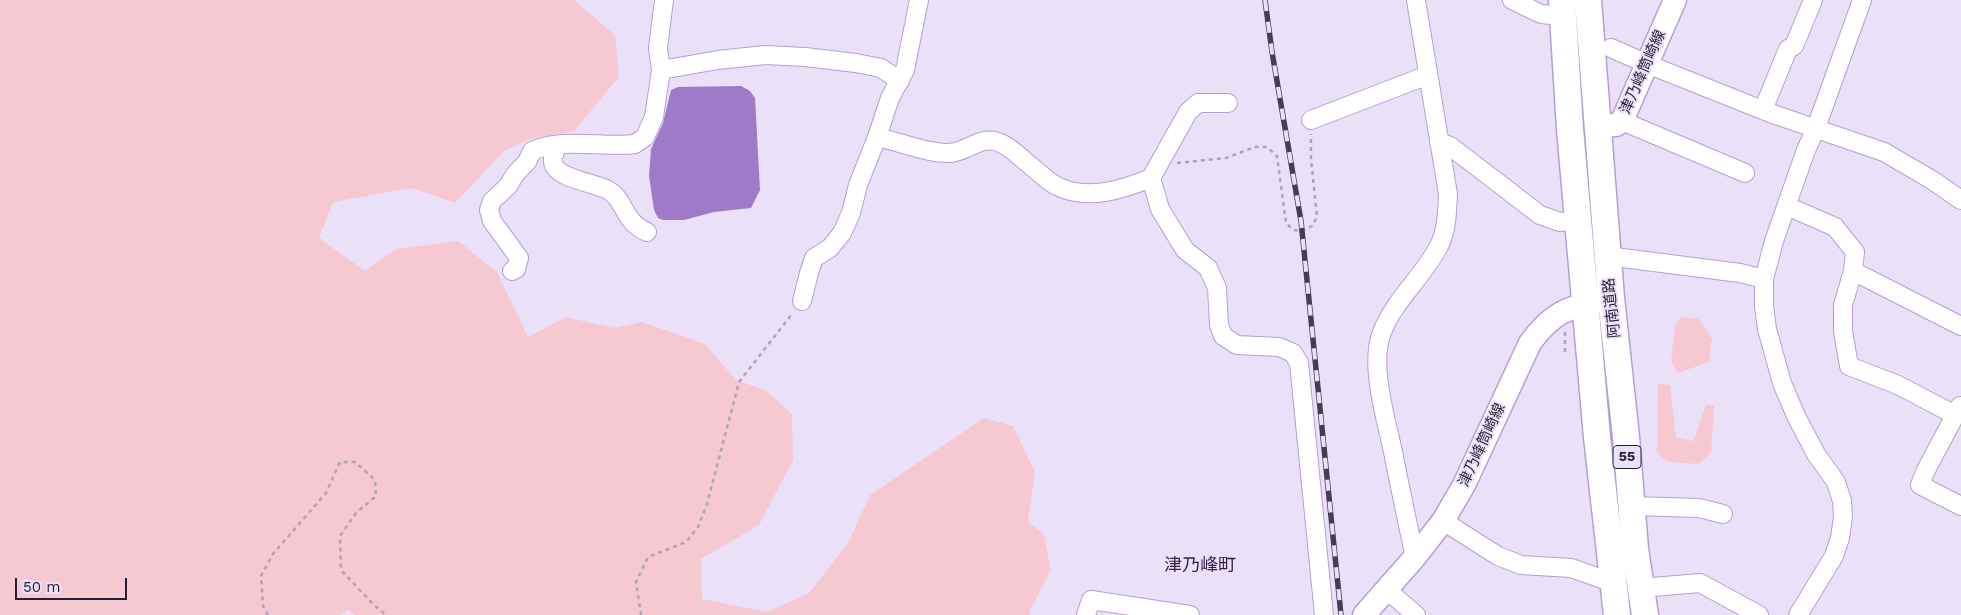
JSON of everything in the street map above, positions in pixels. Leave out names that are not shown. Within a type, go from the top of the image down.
[{"type":"highway","name":"阿南道路","points":[[1588,0],[1607,256],[1631,506],[1640,588],[1645,615]]},
{"type":"highway","name":"阿南道路","points":[[1562,8],[1570,128],[1597,437],[1617,615]]},
{"type":"main road","name":"津乃峰筒崎線","points":[[1597,126],[1616,125],[1622,120],[1674,0]]},
{"type":"main road","name":"津乃峰筒崎線","points":[[1364,615],[1415,557],[1443,521],[1464,486],[1530,344],[1540,329],[1553,317],[1585,303],[1611,298]]},
{"type":"street","points":[[512,271],[516,269],[519,258],[492,221],[489,210],[492,200],[508,186],[516,173],[527,162],[532,151],[558,145],[635,144],[645,137],[654,117],[661,70],[658,48],[664,0]]},
{"type":"street","points":[[802,301],[814,258],[830,248],[842,233],[850,213],[858,184],[890,98],[905,70],[919,0]]},
{"type":"street","points":[[1415,557],[1382,398],[1377,359],[1382,333],[1397,304],[1424,270],[1439,245],[1446,224],[1448,194],[1416,0]]},
{"type":"street","points":[[1512,0],[1541,14],[1562,8]]},
{"type":"street","points":[[1763,110],[1788,49],[1794,46],[1813,0]]},
{"type":"street","points":[[1798,615],[1834,556],[1840,538],[1843,517],[1842,501],[1836,482],[1816,454],[1796,416],[1782,383],[1767,329],[1764,306],[1764,279],[1774,241],[1862,0]]},
{"type":"street","points":[[1611,48],[1763,110],[1884,152],[1932,180],[1961,200]]},
{"type":"street","points":[[661,70],[718,60],[765,56],[797,57],[856,63],[881,68],[900,81]]},
{"type":"street","points":[[1311,120],[1428,75]]},
{"type":"street","points":[[877,137],[942,154],[955,152],[983,140],[998,142],[1013,151],[1058,187],[1070,191],[1090,193],[1124,189],[1154,172],[1188,112],[1198,103],[1228,103]]},
{"type":"street","points":[[1622,120],[1745,173]]},
{"type":"street","points":[[1439,142],[1450,146],[1540,215],[1560,222],[1579,221]]},
{"type":"street","points":[[558,145],[553,160],[555,167],[563,174],[608,190],[615,196],[629,220],[637,228],[647,232]]},
{"type":"street","points":[[1154,172],[1160,209],[1185,250],[1208,268],[1217,288],[1218,325],[1223,336],[1238,345],[1279,347],[1292,353],[1299,363],[1324,615]]},
{"type":"street","points":[[1787,206],[1836,227],[1855,252],[1853,271],[1843,305],[1844,331],[1849,366],[1959,409],[1920,485],[1961,506]]},
{"type":"street","points":[[1607,256],[1740,273],[1764,279]]},
{"type":"street","points":[[1853,271],[1961,326]]},
{"type":"street","points":[[1631,506],[1699,508],[1723,514]]},
{"type":"street","points":[[1443,521],[1498,556],[1522,564],[1571,568],[1614,583]]},
{"type":"street","points":[[1640,588],[1700,583],[1759,615]]},
{"type":"street","points":[[1387,590],[1416,615]]},
{"type":"street","points":[[1086,615],[1091,600],[1190,615]]},
{"type":"path","points":[[1154,172],[1226,158],[1255,147],[1267,147],[1276,156],[1286,223],[1293,230],[1302,231],[1312,226],[1317,217],[1311,159],[1311,120]]},
{"type":"path","points":[[641,615],[636,582],[648,557],[686,542],[698,528],[707,504],[739,382],[802,301]]},
{"type":"path","points":[[268,615],[263,606],[261,576],[273,554],[326,493],[340,462],[355,462],[375,480],[376,496],[356,513],[340,536],[341,570],[386,615]]},
{"type":"shaded area","points":[[0,0],[574,0],[615,35],[619,77],[574,131],[530,139],[504,151],[455,203],[412,188],[333,202],[319,238],[365,271],[396,249],[458,241],[497,272],[528,337],[566,317],[613,328],[642,322],[705,344],[736,380],[765,390],[792,414],[793,460],[759,525],[701,559],[702,599],[767,612],[809,593],[848,543],[870,495],[984,418],[1013,426],[1035,472],[1028,521],[1044,535],[1051,570],[1029,612],[1030,615],[355,615],[348,610],[340,615],[0,615]]},
{"type":"shaded area","points":[[741,86],[750,91],[755,98],[760,190],[751,208],[714,212],[684,220],[663,220],[658,218],[654,210],[649,176],[651,149],[663,123],[671,90],[678,87]]},
{"type":"shaded area","points":[[1682,317],[1699,319],[1712,339],[1709,362],[1678,373],[1671,361],[1675,325]]},
{"type":"shaded area","points":[[1658,384],[1670,385],[1676,438],[1694,441],[1706,404],[1714,406],[1711,453],[1699,464],[1667,462],[1657,452]]},
{"type":"railway","points":[[1265,0],[1301,221],[1341,615]]},
{"type":"district","name":"津乃峰町","points":[[1200,566]]}]
